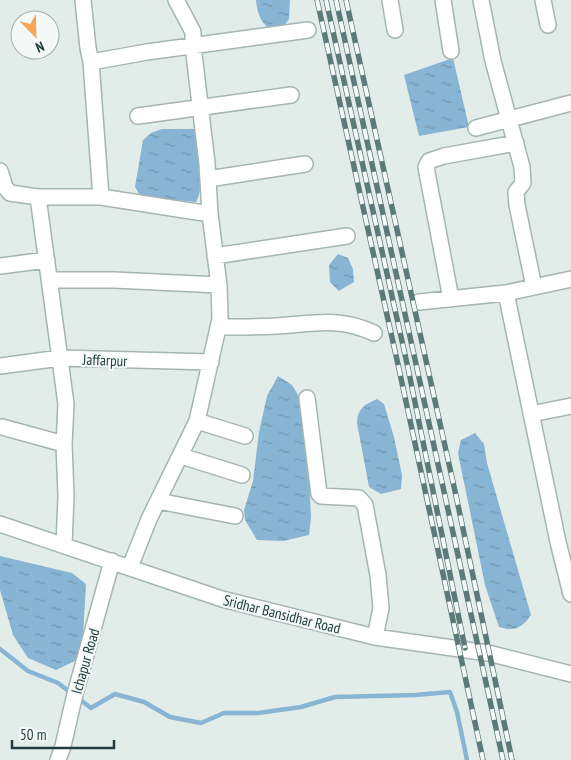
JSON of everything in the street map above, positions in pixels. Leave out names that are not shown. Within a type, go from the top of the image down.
[{"type":"street","points":[[83,0],[91,62],[101,197]]},
{"type":"street","points":[[130,567],[158,501],[197,421],[220,319],[219,286],[210,214],[193,32],[176,0]]},
{"type":"street","points":[[390,0],[396,30]]},
{"type":"street","points":[[443,0],[451,51]]},
{"type":"street","points":[[481,0],[493,61],[522,167],[523,183],[516,192],[517,205],[534,287]]},
{"type":"street","points":[[543,0],[548,25]]},
{"type":"street","points":[[91,62],[147,52],[308,30]]},
{"type":"street","points":[[138,116],[291,95]]},
{"type":"street","points":[[476,128],[571,103]]},
{"type":"street","points":[[451,299],[426,167],[430,161],[444,156],[516,143]]},
{"type":"street","points":[[208,179],[306,164]]},
{"type":"street","points":[[0,171],[5,187],[10,193],[38,197],[101,197],[210,214]]},
{"type":"street","points":[[38,197],[66,404],[64,545]]},
{"type":"street","points":[[215,256],[346,236]]},
{"type":"street","points":[[0,266],[47,260]]},
{"type":"street","points":[[419,302],[506,293],[571,279]]},
{"type":"street","points":[[49,280],[114,280],[219,286]]},
{"type":"street","points":[[506,293],[558,542],[571,594]]},
{"type":"street","points":[[218,327],[276,326],[322,321],[359,326],[374,333]]},
{"type":"street","name":"Jaffarpur","points":[[0,366],[60,358],[211,362]]},
{"type":"street","points":[[307,398],[318,494],[321,496],[359,498],[365,505],[378,575],[381,608],[375,637]]},
{"type":"street","points":[[531,414],[571,406]]},
{"type":"street","points":[[197,421],[246,436]]},
{"type":"street","points":[[2,427],[64,444]]},
{"type":"street","points":[[181,456],[242,475]]},
{"type":"street","points":[[158,501],[235,516]]},
{"type":"street","name":"Sridhar Bansidhar Road","points":[[0,524],[222,599],[375,637],[488,652],[571,674]]},
{"type":"street","name":"Ichapur Road","points":[[58,760],[112,561]]},
{"type":"water","points":[[256,0],[290,0],[289,19],[284,26],[270,29],[260,16]]},
{"type":"water","points":[[453,58],[469,127],[419,136],[404,75]]},
{"type":"water","points":[[162,129],[195,129],[201,176],[199,195],[196,202],[141,197],[135,187],[143,140],[151,133]]},
{"type":"water","points":[[338,254],[348,258],[353,269],[354,282],[339,291],[330,282],[329,265]]},
{"type":"water","points":[[278,376],[292,385],[306,408],[311,517],[309,535],[283,541],[257,540],[245,520],[244,510],[253,481],[259,432],[267,396]]},
{"type":"water","points":[[377,399],[384,404],[394,437],[402,475],[401,489],[381,494],[369,487],[357,423],[358,414],[362,408]]},
{"type":"water","points":[[475,433],[484,444],[487,463],[531,615],[521,626],[514,629],[499,627],[485,585],[458,453],[461,440]]},
{"type":"water","points":[[0,556],[72,573],[86,584],[83,635],[75,661],[56,670],[28,658],[13,635],[0,590]]},
{"type":"waterway","points":[[0,649],[28,671],[58,683],[91,708],[115,694],[144,702],[170,717],[201,723],[224,713],[258,713],[301,707],[335,697],[450,692],[457,712],[467,760]]},
{"type":"railway","points":[[317,0],[483,760]]},
{"type":"railway","points":[[326,0],[408,368],[465,648]]},
{"type":"railway","points":[[336,0],[503,760]]},
{"type":"railway","points":[[346,0],[455,491],[512,760]]}]
